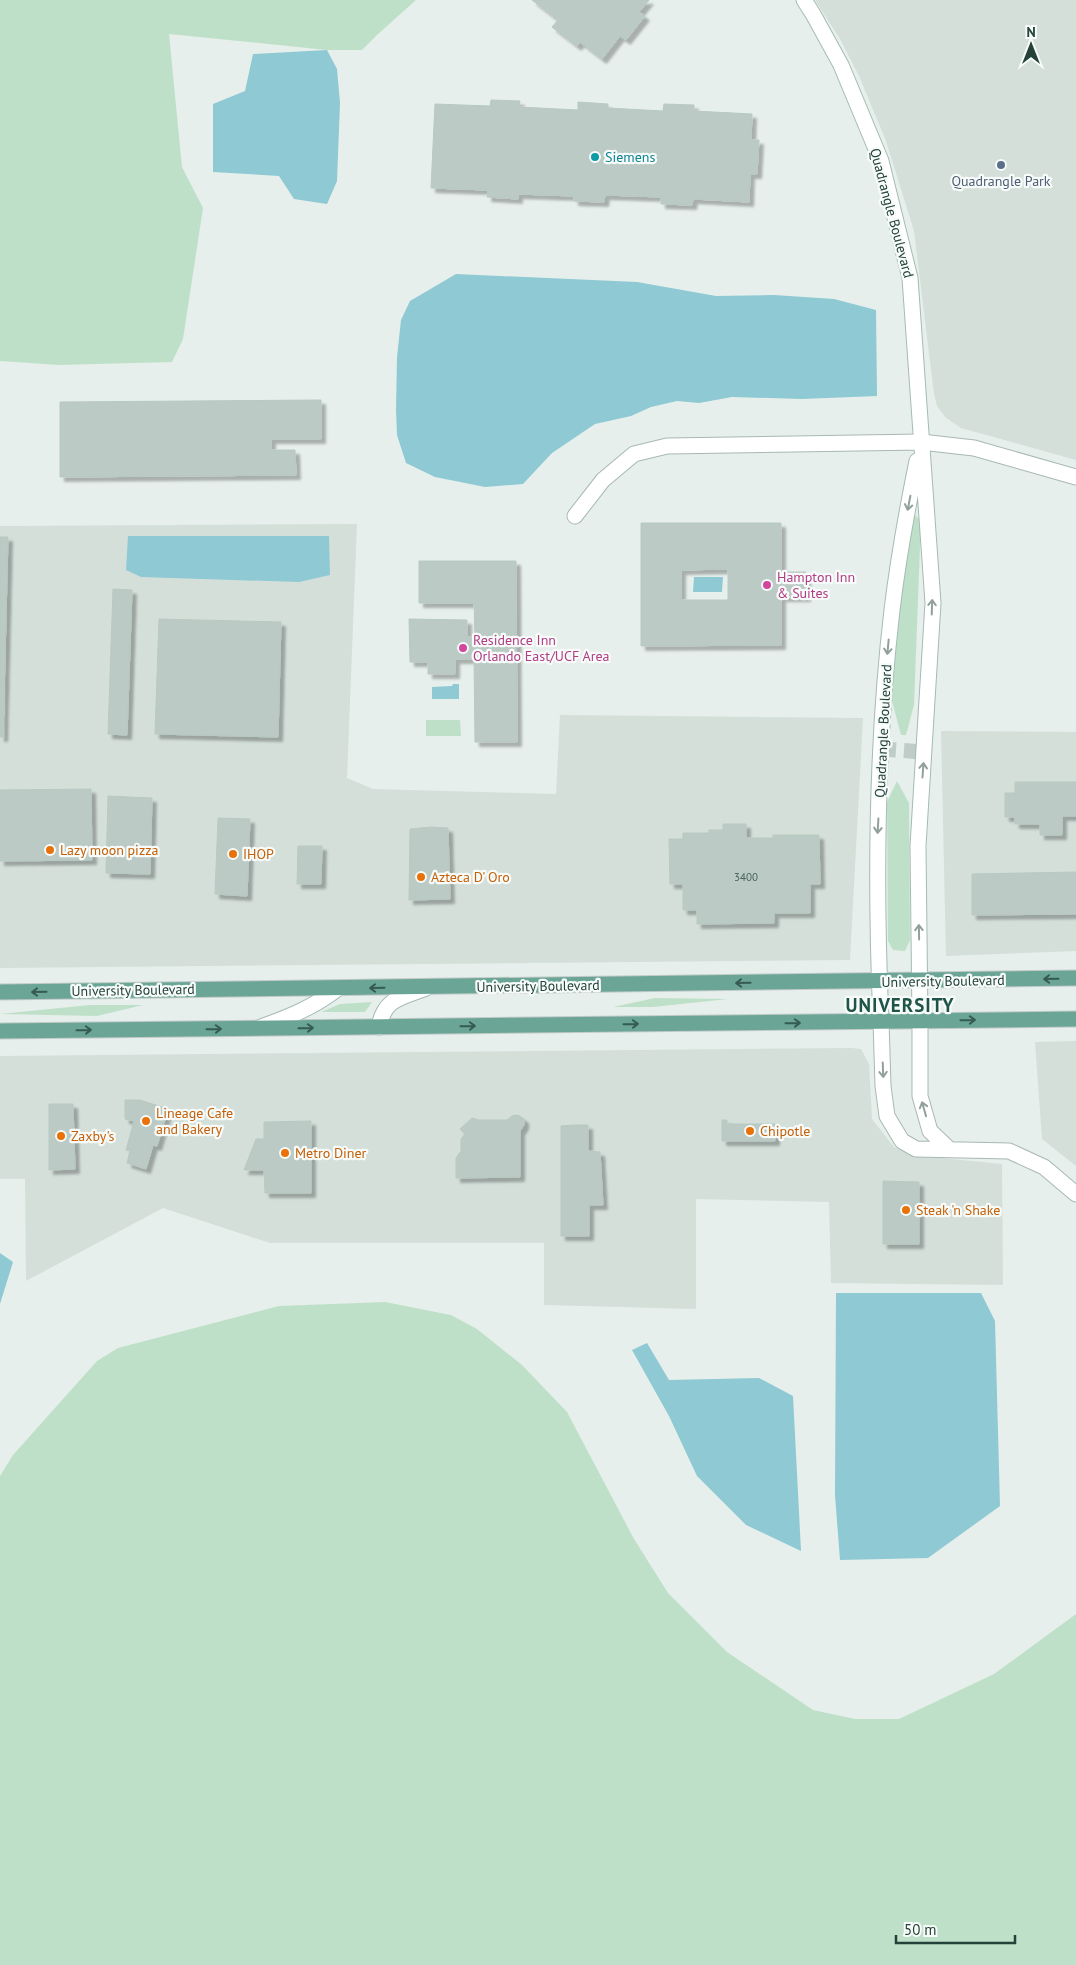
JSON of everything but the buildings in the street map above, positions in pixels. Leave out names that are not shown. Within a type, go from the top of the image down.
[{"type":"main road","name":"University Boulevard","points":[[0,992],[426,988],[1076,978]]},
{"type":"main road","points":[[0,1031],[1076,1019]]},
{"type":"street","name":"Quadrangle Boulevard","points":[[804,0],[841,65],[880,161],[910,278],[917,349],[921,442],[933,603],[918,846],[920,1096],[930,1131],[949,1149]]},
{"type":"street","name":"Quadrangle Boulevard","points":[[921,442],[902,538],[892,609],[884,690],[877,848],[879,982],[883,1086],[887,1116],[902,1141],[916,1149],[1009,1151],[1044,1167],[1076,1194]]},
{"type":"street","points":[[575,516],[603,480],[634,454],[667,446],[921,442],[974,448],[1076,477]]},
{"type":"street","points":[[379,1027],[382,1013],[390,1003],[426,988]]},
{"type":"street","points":[[257,1029],[304,1011],[337,989]]},
{"type":"shaded area","name":"Quadrangle Park","points":[[815,0],[1076,0],[1076,460],[961,428],[945,417],[937,406],[914,231],[886,141],[859,76],[840,39]]},
{"type":"shaded area","points":[[357,524],[347,778],[373,789],[556,794],[560,715],[863,718],[850,960],[0,968],[0,526]]},
{"type":"shaded area","points":[[941,731],[1076,732],[1076,951],[946,956]]},
{"type":"shaded area","points":[[1076,1041],[1076,1166],[1042,1139],[1035,1042]]},
{"type":"shaded area","points":[[861,1049],[869,1064],[872,1119],[894,1147],[912,1155],[1002,1164],[1003,1285],[831,1283],[829,1202],[696,1199],[696,1309],[544,1305],[544,1243],[270,1243],[163,1208],[26,1281],[25,1179],[0,1179],[0,1056]]},
{"type":"green space","points":[[0,0],[416,0],[362,50],[327,50],[169,34],[182,167],[203,208],[183,339],[172,362],[59,365],[0,361]]},
{"type":"green space","points":[[916,516],[921,521],[914,705],[906,735],[901,735],[892,701],[899,603],[911,518]]},
{"type":"green space","points":[[426,720],[460,720],[461,736],[426,736]]},
{"type":"green space","points":[[897,781],[909,803],[910,940],[905,951],[893,950],[888,941],[887,802]]},
{"type":"green space","points":[[655,998],[728,999],[653,1007],[613,1007]]},
{"type":"green space","points":[[372,1002],[365,1012],[321,1012],[340,1004]]},
{"type":"green space","points":[[90,1005],[143,1005],[97,1016],[0,1014]]},
{"type":"green space","points":[[385,1302],[451,1315],[477,1329],[522,1365],[567,1412],[634,1539],[668,1593],[727,1652],[813,1710],[855,1719],[899,1719],[994,1674],[1076,1614],[1076,1965],[0,1965],[0,1476],[13,1455],[97,1361],[118,1348],[279,1306]]},
{"type":"water","points":[[327,50],[337,69],[340,103],[337,181],[327,204],[294,199],[279,176],[213,172],[213,104],[245,91],[253,54]]},
{"type":"water","points":[[456,274],[637,282],[716,296],[774,295],[834,299],[876,310],[877,396],[802,399],[732,397],[699,403],[677,401],[651,407],[631,416],[595,424],[552,453],[523,484],[485,487],[435,477],[406,463],[397,435],[397,357],[401,320],[410,301]]},
{"type":"water","points":[[128,536],[329,536],[330,575],[299,582],[141,577],[126,570]]},
{"type":"water","points":[[694,577],[723,577],[722,592],[693,592]]},
{"type":"water","points":[[453,684],[459,684],[459,699],[432,699],[432,687],[452,686]]},
{"type":"water","points":[[0,1253],[13,1262],[0,1304]]},
{"type":"water","points":[[836,1293],[981,1293],[995,1321],[1000,1506],[928,1558],[840,1560],[835,1495]]},
{"type":"water","points":[[647,1343],[669,1380],[759,1378],[793,1396],[801,1551],[746,1525],[697,1476],[669,1416],[632,1350]]},
{"type":"tunnel","points":[[881,749],[924,752]]},
{"type":"place","name":"Siemens","points":[[595,157]]},
{"type":"place","name":"Quadrangle Park","points":[[1001,165]]},
{"type":"place","name":"Hampton Inn & Suites","points":[[767,585]]},
{"type":"place","name":"Residence Inn Orlando East/UCF Area","points":[[463,648]]},
{"type":"place","name":"Lazy moon pizza","points":[[50,850]]},
{"type":"place","name":"IHOP","points":[[233,854]]},
{"type":"place","name":"Azteca D' Oro","points":[[421,877]]},
{"type":"place","name":"Lineage Cafe and Bakery","points":[[146,1121]]},
{"type":"place","name":"Chipotle","points":[[750,1131]]},
{"type":"place","name":"Zaxby's","points":[[61,1136]]},
{"type":"place","name":"Metro Diner","points":[[285,1153]]},
{"type":"place","name":"Steak 'n Shake","points":[[906,1210]]},
{"type":"district","name":"UNIVERSITY","points":[[900,1005]]}]
